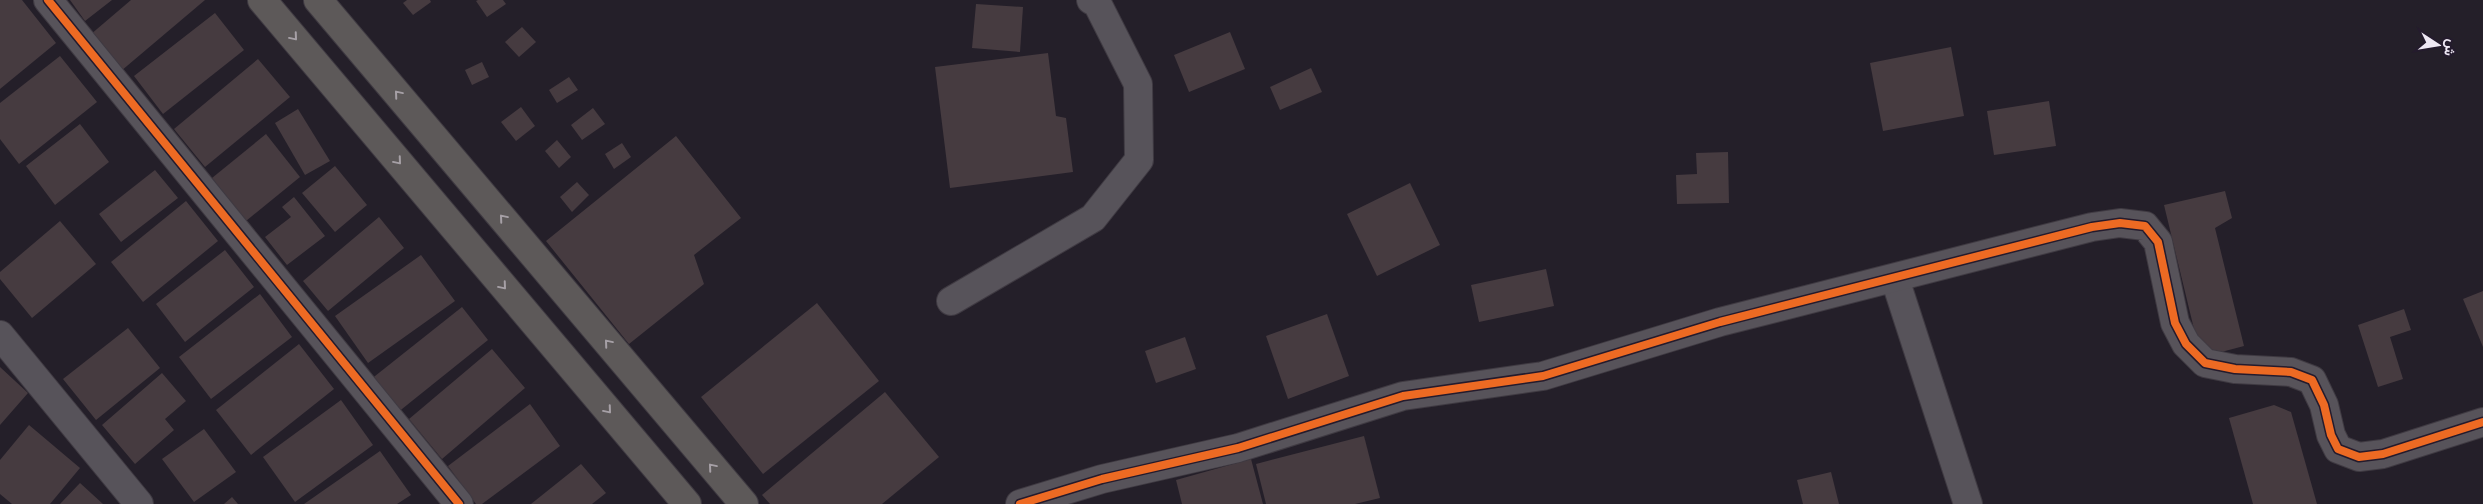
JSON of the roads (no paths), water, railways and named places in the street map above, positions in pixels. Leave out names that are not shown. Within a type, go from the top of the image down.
[{"type":"main road","points":[[262,0],[687,504]]},
{"type":"main road","points":[[318,0],[744,504]]},
{"type":"street","points":[[48,0],[459,504]]},
{"type":"street","points":[[951,301],[1093,218],[1139,160],[1138,84],[1097,4],[1091,0]]},
{"type":"street","points":[[1020,504],[1102,479],[1238,448],[1403,396],[1542,376],[1720,322],[2092,228],[2120,223],[2144,226],[2158,242],[2174,322],[2186,344],[2205,363],[2235,369],[2291,372],[2312,380],[2324,405],[2331,435],[2338,449],[2360,457],[2383,454],[2483,422]]},
{"type":"street","points":[[1895,279],[1968,504]]},
{"type":"street","points":[[0,335],[130,500]]}]
